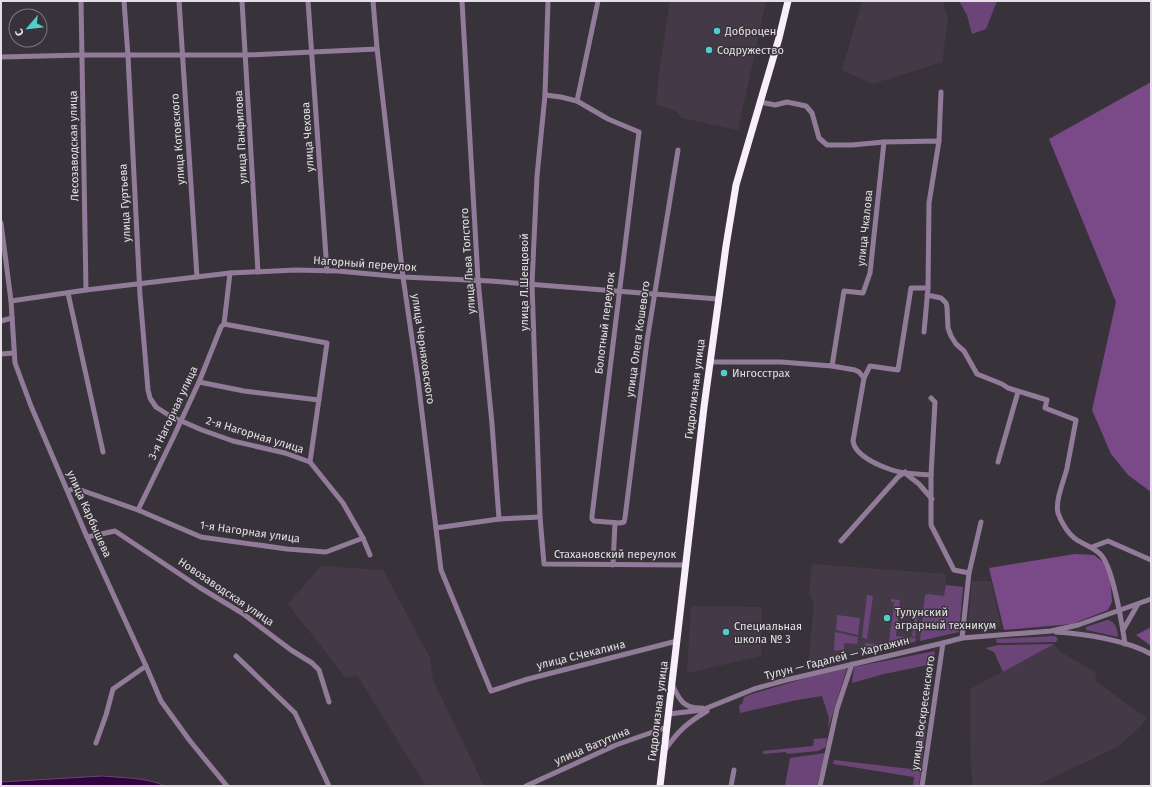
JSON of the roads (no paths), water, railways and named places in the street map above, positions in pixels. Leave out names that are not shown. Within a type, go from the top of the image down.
[{"type":"highway","name":"Гидролизная улица","points":[[660,786],[710,362],[726,246],[736,185],[779,38],[788,1]]},
{"type":"street","name":"Лесозаводская улица","points":[[81,1],[86,290]]},
{"type":"street","name":"улица Гуртьева","points":[[124,1],[139,284],[148,390],[152,402]]},
{"type":"street","name":"улица Котовского","points":[[179,1],[197,277]]},
{"type":"street","name":"улица Панфилова","points":[[242,1],[258,272]]},
{"type":"street","name":"улица Чехова","points":[[308,1],[328,271]]},
{"type":"street","name":"улица Черняховского","points":[[373,1],[403,278],[442,570],[491,691]]},
{"type":"street","name":"улица Льва Толстого","points":[[462,1],[478,280],[500,519]]},
{"type":"street","name":"улица Л.Шевцовой","points":[[544,564],[540,517],[532,284],[537,176],[545,95],[548,1]]},
{"type":"street","points":[[545,95],[577,101],[598,1]]},
{"type":"street","points":[[1,58],[83,55],[246,55],[312,53],[377,48]]},
{"type":"street","points":[[924,332],[928,288],[929,203],[939,141],[941,92]]},
{"type":"street","name":"Болотный переулок","points":[[577,101],[608,119],[639,132],[592,516],[592,519],[594,520],[615,523]]},
{"type":"street","points":[[760,102],[775,105],[787,102],[806,106],[812,113],[819,138],[827,145],[939,141]]},
{"type":"street","name":"улица Чкалова","points":[[832,366],[844,291],[863,294],[870,273],[884,142]]},
{"type":"street","name":"улица Олега Кошевого","points":[[615,523],[622,523],[625,518],[647,341],[678,150]]},
{"type":"street","name":"улица Карбышева","points":[[1,223],[11,301],[15,363],[29,399],[87,537],[161,701],[190,741],[228,786]]},
{"type":"street","name":"Нагорный переулок","points":[[11,301],[86,290],[230,273],[328,271],[403,278],[478,280],[619,290],[718,299]]},
{"type":"street","name":"3-я Нагорная улица","points":[[138,510],[181,421],[224,324],[230,273]]},
{"type":"street","points":[[928,288],[911,288],[898,370],[870,366],[864,378],[854,436],[855,448],[869,460],[892,470],[931,475]]},
{"type":"street","points":[[68,293],[103,452]]},
{"type":"street","points":[[927,295],[941,298],[946,303],[948,307],[948,328],[951,336],[956,344],[964,351],[975,372],[981,377],[1002,384],[1018,392],[1047,400],[1045,408],[1076,420],[1067,469],[1058,502],[1058,512],[1069,533],[1076,539],[1092,547],[1101,555],[1107,565],[1119,612],[1125,644]]},
{"type":"street","points":[[1,321],[12,318]]},
{"type":"street","points":[[224,324],[327,343],[310,462]]},
{"type":"street","points":[[1,354],[14,353]]},
{"type":"street","points":[[710,362],[781,362],[832,366],[855,370],[864,378]]},
{"type":"street","points":[[199,382],[244,391],[319,400]]},
{"type":"street","points":[[998,462],[1018,392]]},
{"type":"street","points":[[932,398],[935,402],[930,521],[932,529],[954,570],[969,573]]},
{"type":"street","name":"2-я Нагорная улица","points":[[152,402],[161,411],[181,421],[233,441],[286,453],[310,462],[343,503],[363,538],[370,555]]},
{"type":"street","points":[[905,472],[919,484],[932,499]]},
{"type":"street","points":[[842,541],[898,477],[905,472]]},
{"type":"street","name":"1-я Нагорная улица","points":[[68,491],[75,488],[138,510],[201,537],[287,549],[326,552],[363,538]]},
{"type":"street","points":[[436,528],[500,519],[540,517]]},
{"type":"street","points":[[962,638],[969,573],[981,522]]},
{"type":"street","points":[[612,565],[615,523]]},
{"type":"street","name":"Новозаводская улица","points":[[87,537],[115,531],[199,587],[242,613],[291,650],[312,663],[319,670],[329,702]]},
{"type":"street","points":[[1092,547],[1108,541],[1151,560]]},
{"type":"street","name":"Стахановский переулок","points":[[544,564],[686,565]]},
{"type":"street","name":"Тулун — Гадалей — Харгажин","points":[[669,714],[697,712],[761,687],[942,642],[962,638],[1051,631],[1078,625],[1119,612],[1151,599]]},
{"type":"street","points":[[1123,630],[1138,604]]},
{"type":"street","points":[[1051,631],[1125,644],[1140,648],[1151,654]]},
{"type":"street","name":"улица С.Чекалина","points":[[491,691],[528,679],[677,641]]},
{"type":"street","name":"улица Воскресенского","points":[[922,786],[942,642]]},
{"type":"street","points":[[236,656],[295,712],[328,786]]},
{"type":"street","points":[[820,786],[837,709],[852,664]]},
{"type":"street","points":[[96,743],[113,689],[146,666]]},
{"type":"street","points":[[672,684],[679,698],[686,706],[708,708]]},
{"type":"street","points":[[664,751],[676,734],[686,724],[720,703]]},
{"type":"street","name":"улица Ватутина","points":[[526,786],[616,745],[667,727]]},
{"type":"street","points":[[731,786],[734,770]]},
{"type":"place","name":"Доброцен","points":[[717,31]]},
{"type":"place","name":"Содружество","points":[[709,50]]},
{"type":"place","name":"Ингосстрах","points":[[724,373]]},
{"type":"place","name":"Тулунский аграрный техникум","points":[[887,618]]},
{"type":"place","name":"Специальная школа № 3","points":[[726,632]]}]
